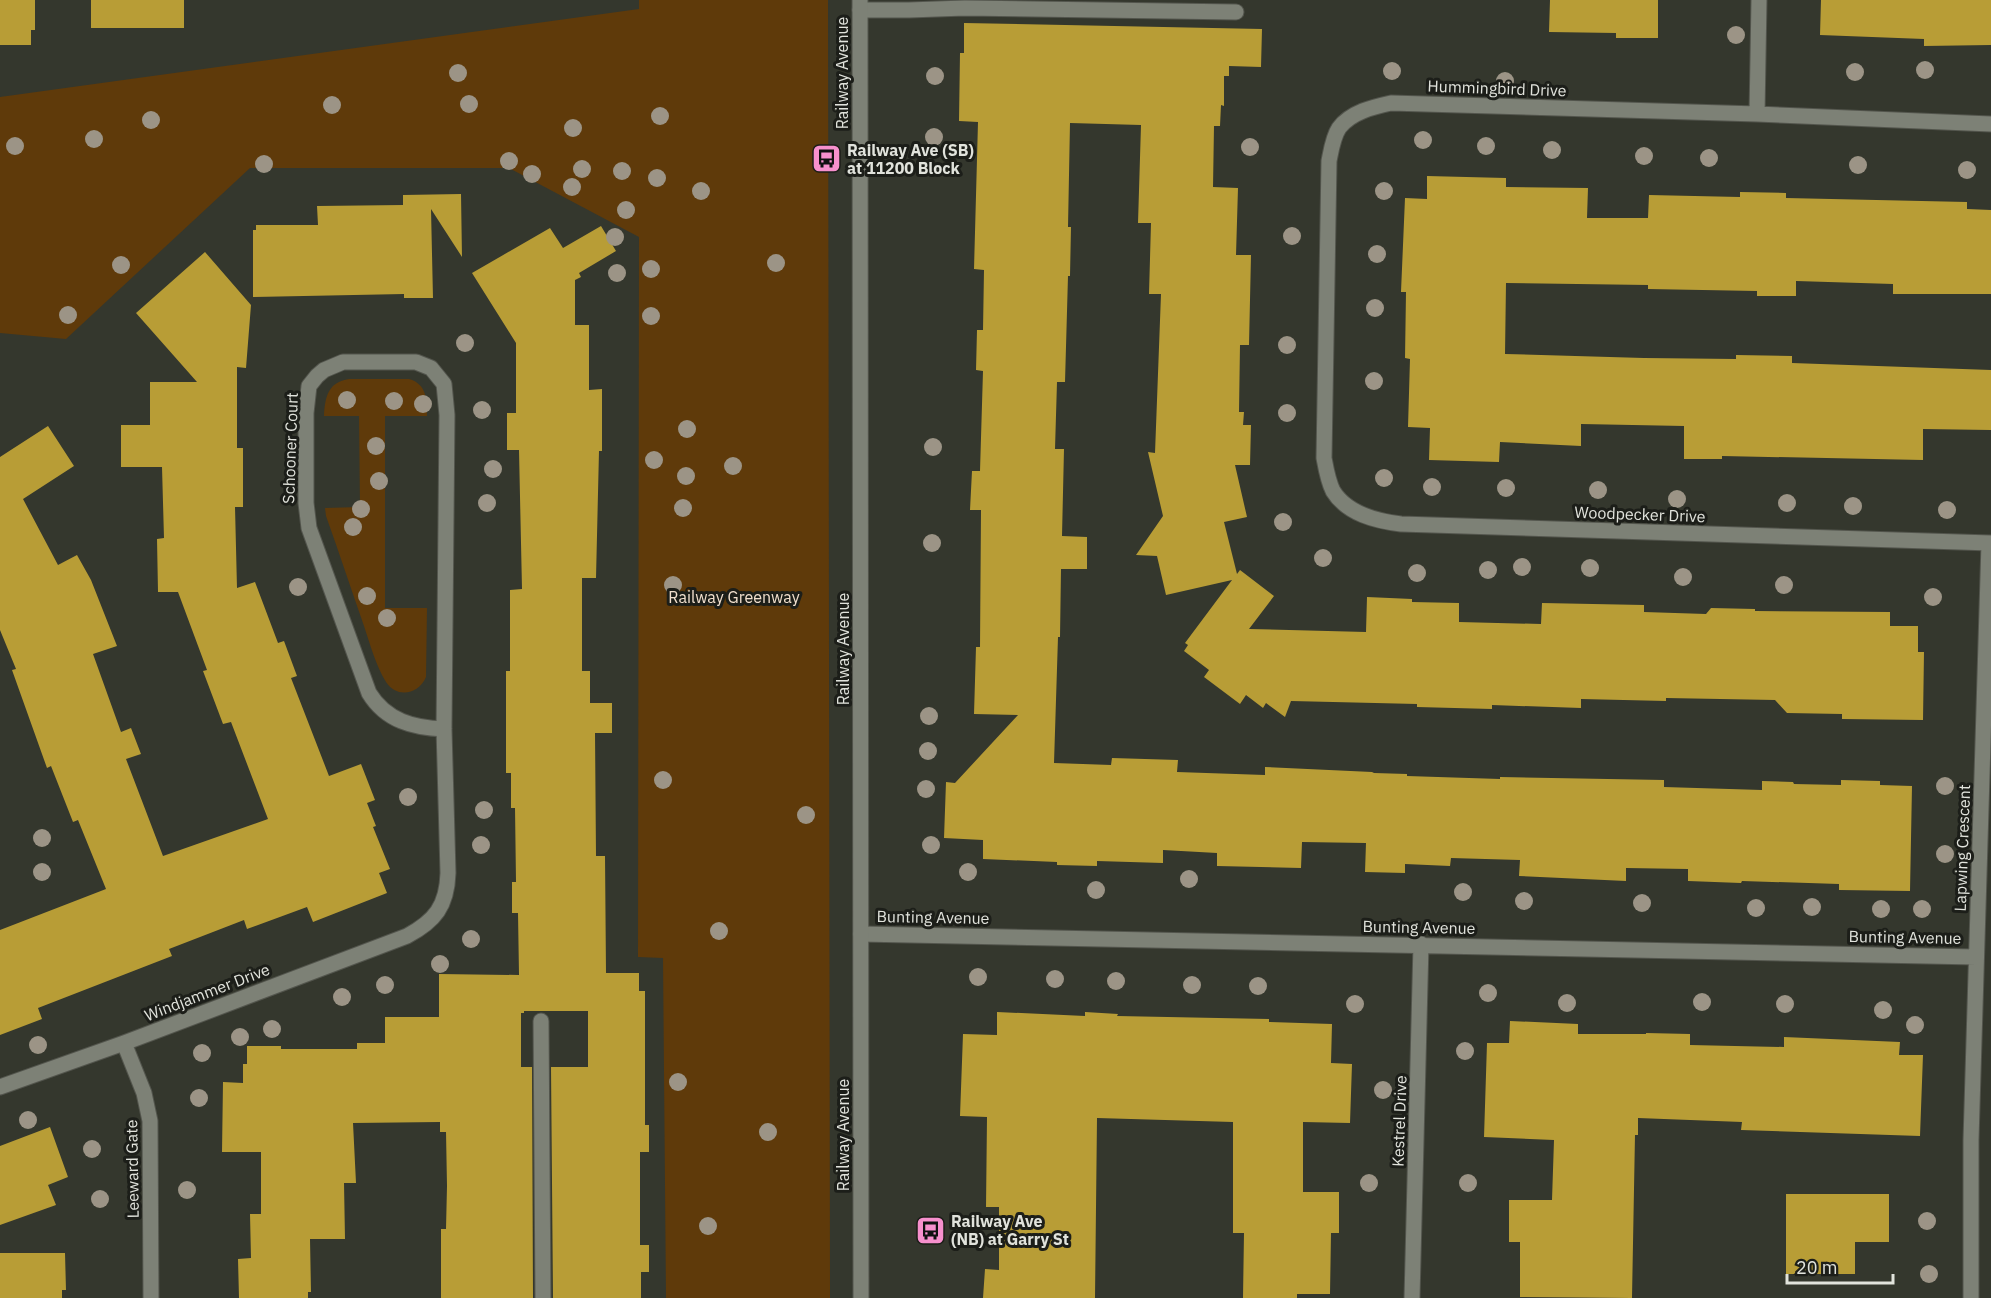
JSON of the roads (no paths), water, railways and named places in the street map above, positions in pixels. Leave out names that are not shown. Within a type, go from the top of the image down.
[{"type":"street","points":[[1757,114],[1760,0]]},
{"type":"street","points":[[860,5],[909,10],[965,8],[1236,12]]},
{"type":"street","name":"Railway Avenue","points":[[860,5],[861,1298]]},
{"type":"street","name":"Hummingbird Drive","points":[[1324,458],[1329,161],[1339,128],[1368,108],[1391,103],[1757,114],[1991,124]]},
{"type":"street","name":"Schooner Court","points":[[424,927],[442,905],[448,886],[444,729],[447,426],[444,384],[431,368],[416,362],[343,362],[324,370],[309,386],[306,413],[306,510],[309,528],[374,702],[389,714],[410,725],[422,729],[444,729]]},
{"type":"street","name":"Woodpecker Drive","points":[[1324,458],[1334,491],[1347,506],[1364,516],[1384,522],[1990,543]]},
{"type":"street","name":"Lapwing Crescent","points":[[1971,1298],[1971,1140],[1990,543]]},
{"type":"street","name":"Windjammer Drive","points":[[0,1087],[124,1043],[396,940],[424,927]]},
{"type":"street","name":"Bunting Avenue","points":[[861,934],[1976,957]]},
{"type":"street","name":"Kestrel Drive","points":[[1412,1298],[1421,944]]},
{"type":"street","points":[[541,1021],[543,1298]]},
{"type":"street","name":"Leeward Gate","points":[[124,1043],[144,1093],[150,1121],[151,1298]]},
{"type":"place","name":"Railway Ave (SB) at 11200 Block","points":[[826,159]]},
{"type":"place","name":"Railway Ave (NB) at Garry St","points":[[930,1230]]},
{"type":"park label","name":"Railway Greenway","points":[[734,597]]}]
